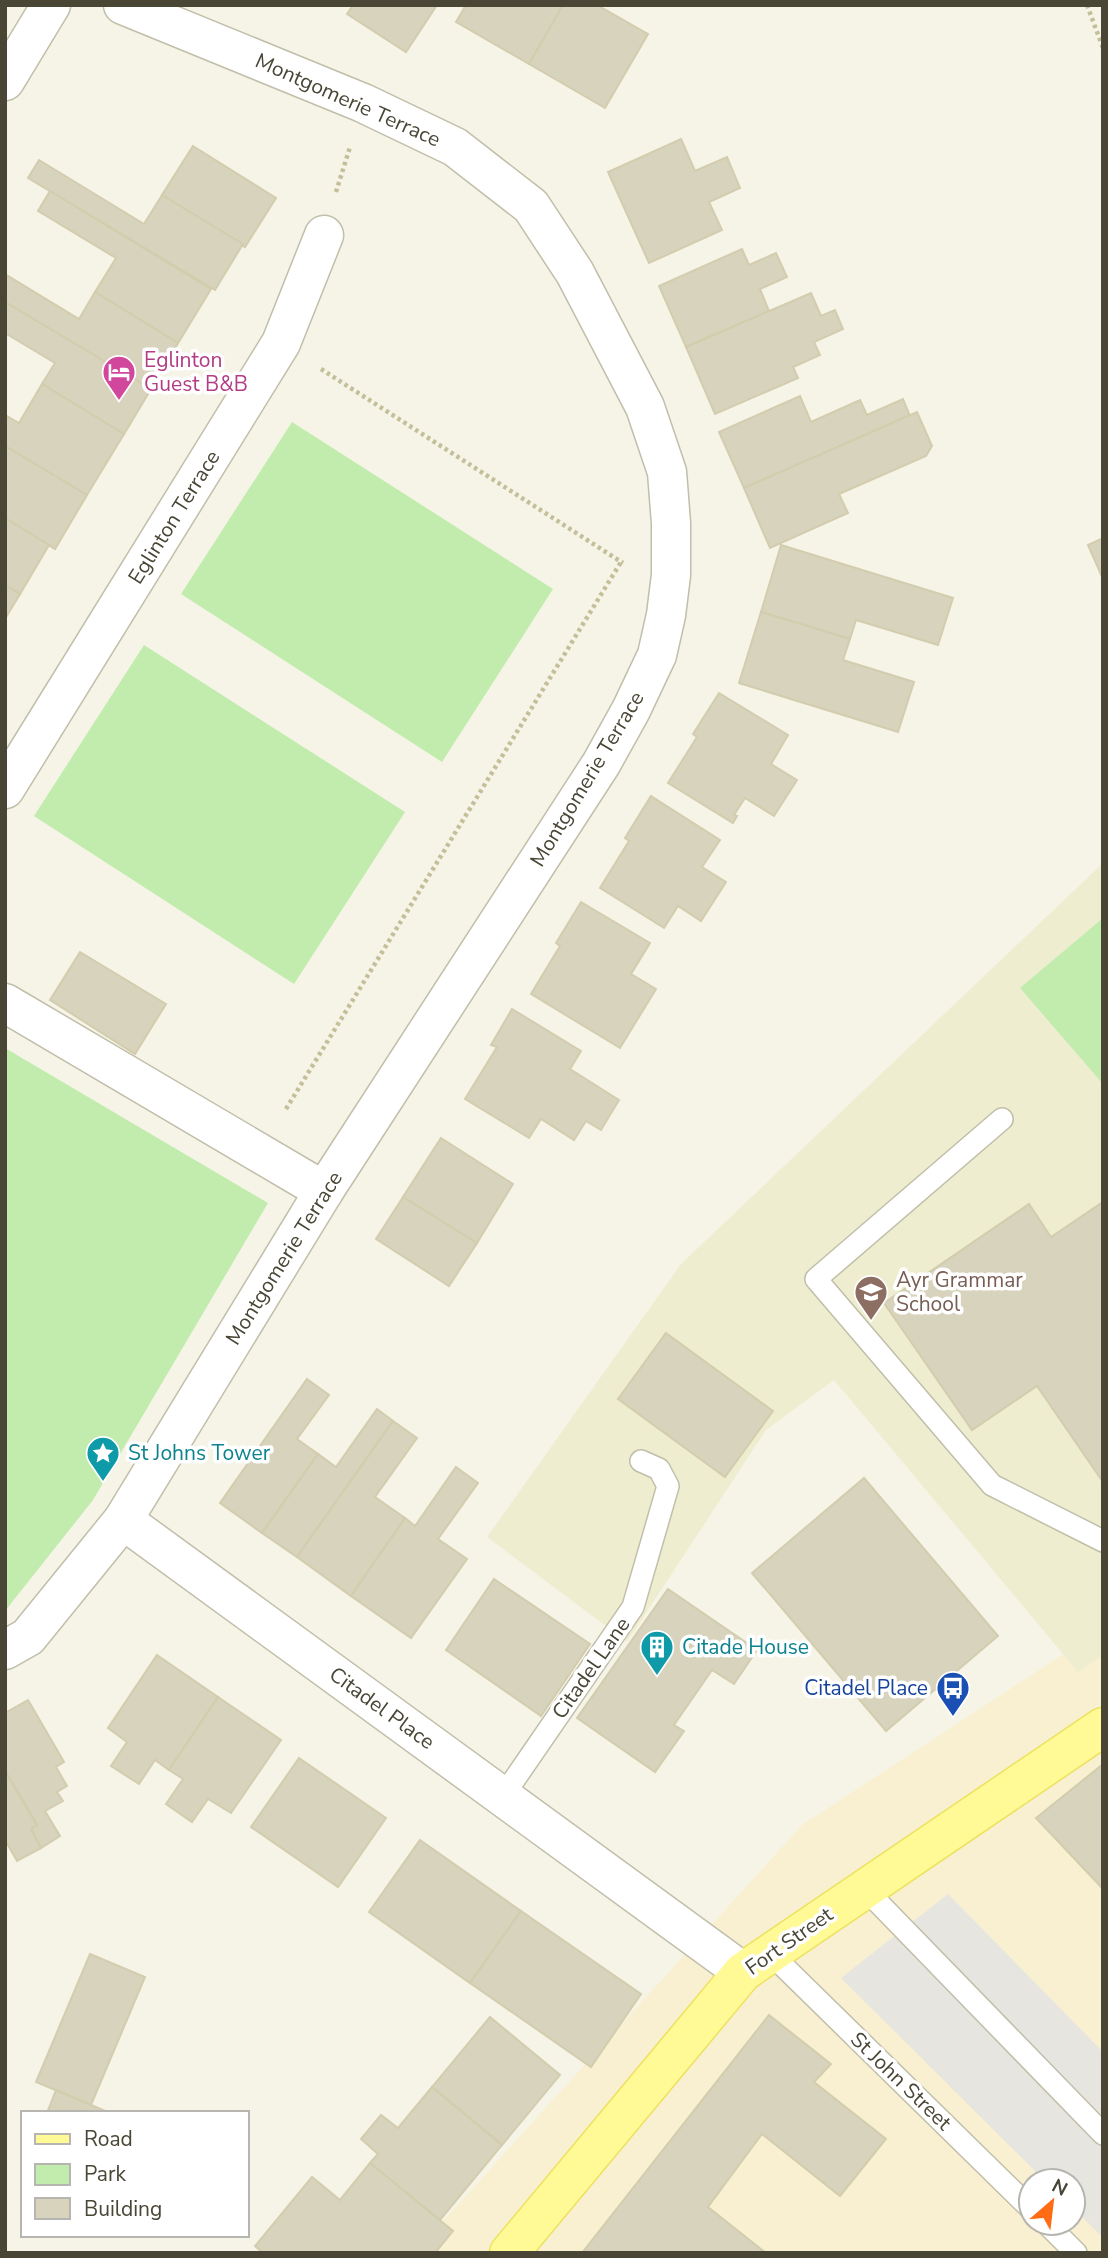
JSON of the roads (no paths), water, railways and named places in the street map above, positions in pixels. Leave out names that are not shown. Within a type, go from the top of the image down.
[{"type":"main road","name":"Fort Street","points":[[509,2253],[757,1962],[1103,1727]]},
{"type":"street","points":[[5,81],[51,5]]},
{"type":"street","name":"Montgomerie Terrace","points":[[5,1650],[28,1637],[122,1520],[324,1191],[601,764],[657,655],[671,575],[667,472],[645,407],[575,273],[531,206],[455,147],[363,103],[123,5]]},
{"type":"street","name":"Eglinton Terrace","points":[[5,789],[281,343],[324,234]]},
{"type":"street","points":[[5,1003],[324,1191]]},
{"type":"street","name":"Citadel Place","points":[[122,1520],[503,1796],[757,1962]]},
{"type":"lane","points":[[1002,1119],[816,1279],[992,1485],[1103,1541]]},
{"type":"lane","name":"Citadel Lane","points":[[503,1796],[633,1607],[668,1486],[659,1469],[641,1461]]},
{"type":"lane","points":[[865,1889],[1103,2134]]},
{"type":"lane","name":"St John Street","points":[[757,1962],[1017,2196]]},
{"type":"lane","points":[[1059,2237],[1076,2253]]},
{"type":"place","name":"Eglinton Guest B&B","points":[[119,402]]},
{"type":"place","name":"Ayr Grammar School","points":[[871,1322]]},
{"type":"place","name":"St Johns Tower","points":[[103,1483]]},
{"type":"place","name":"Citade House","points":[[657,1677]]},
{"type":"place","name":"Citadel Place","points":[[953,1718]]}]
